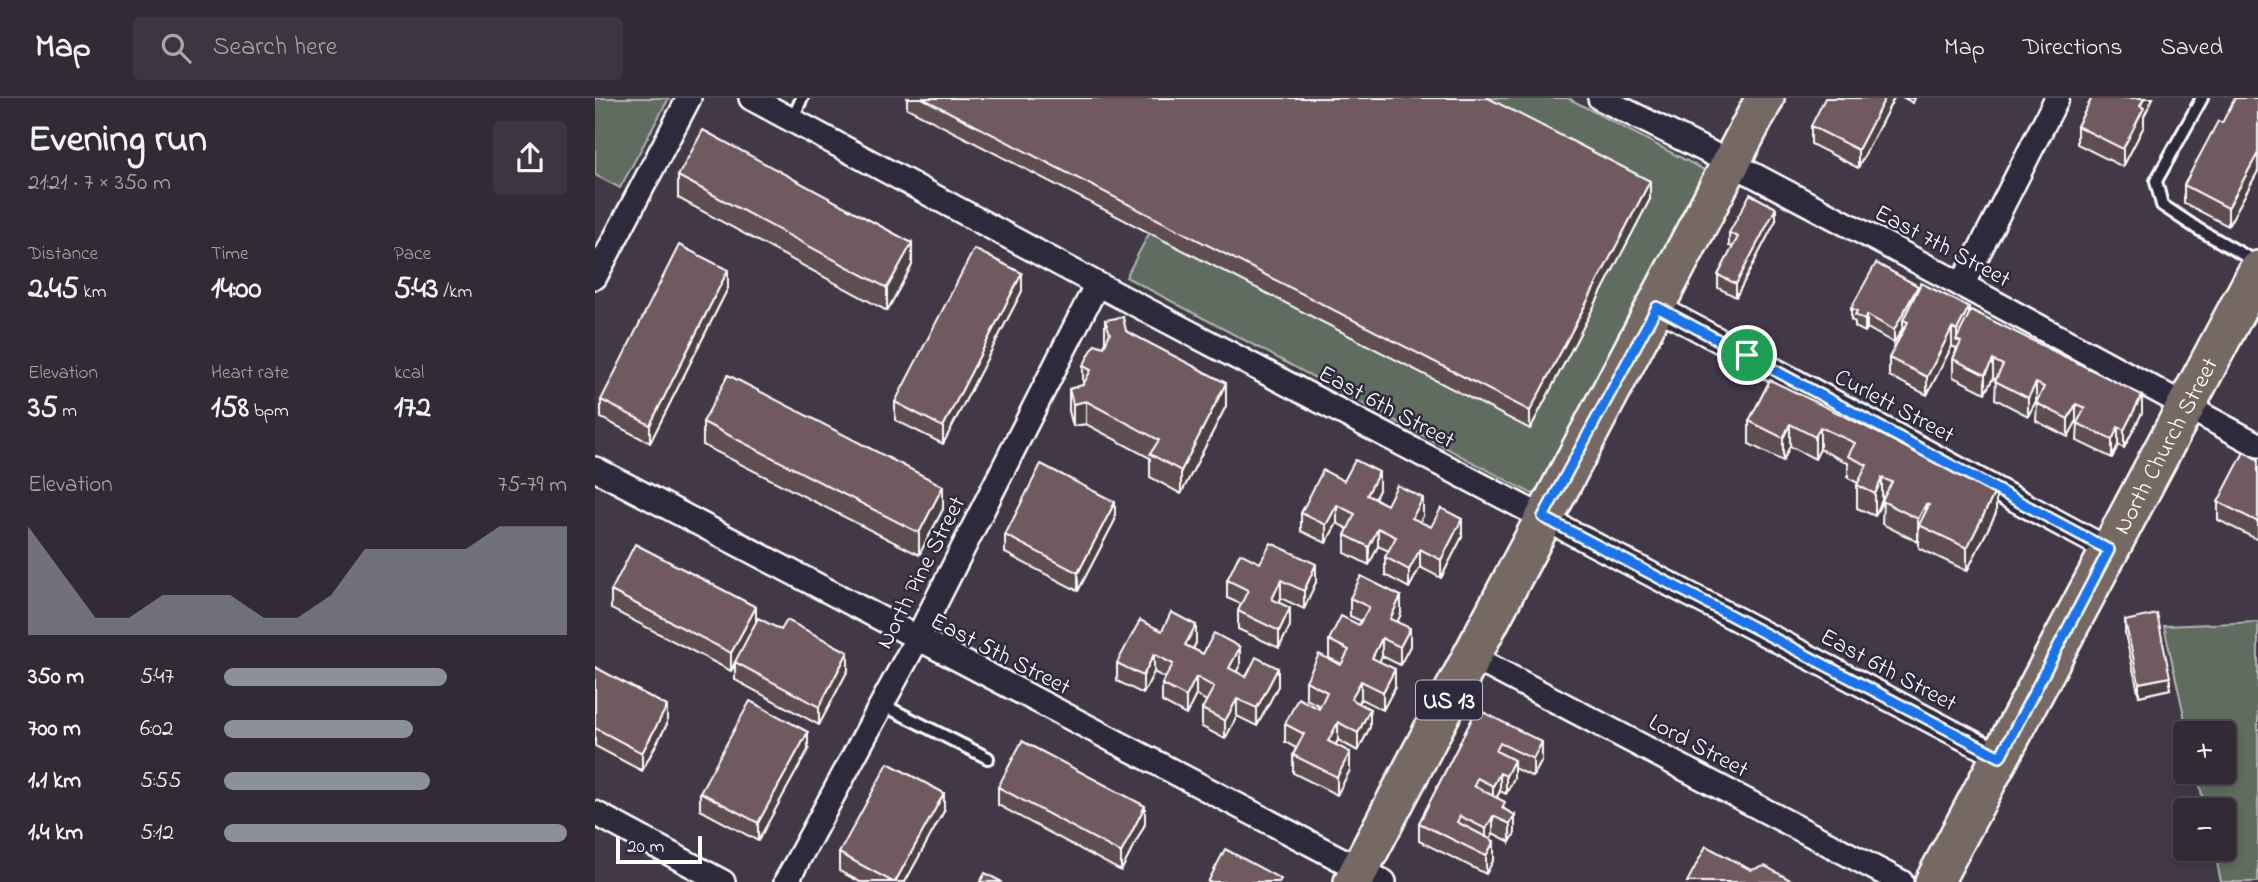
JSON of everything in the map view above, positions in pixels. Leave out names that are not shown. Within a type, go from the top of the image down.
[{"type":"main road","name":"US 13","points":[[1366,878],[1472,657],[1543,517],[1657,307],[1765,98]]},
{"type":"main road","name":"North Church Street","points":[[1934,882],[2258,270]]},
{"type":"street","points":[[595,277],[689,98]]},
{"type":"street","name":"East 6th Street","points":[[751,98],[1097,284],[2000,757]]},
{"type":"street","name":"East 7th Street","points":[[1600,98],[1731,163],[2258,445]]},
{"type":"street","points":[[1962,285],[2057,98]]},
{"type":"street","name":"North Pine Street","points":[[786,882],[917,639],[1097,284]]},
{"type":"street","name":"Curlett Street","points":[[1657,307],[2109,550]]},
{"type":"street","name":"East 5th Street","points":[[595,469],[1366,878]]},
{"type":"street","name":"Lord Street","points":[[1472,657],[1901,882]]},
{"type":"street","points":[[595,813],[723,882]]},
{"type":"lane","points":[[792,120],[802,98]]},
{"type":"lane","points":[[2202,98],[2156,181],[2162,205],[2258,263]]},
{"type":"lane","points":[[881,704],[988,758]]},
{"type":"green space","points":[[595,98],[669,98],[620,188],[595,175]]},
{"type":"green space","points":[[1221,98],[1568,98],[1710,173],[1540,498],[1126,277]]},
{"type":"green space","points":[[2258,622],[2258,882],[2221,882],[2217,861],[2236,861],[2236,798],[2202,798],[2200,784],[2236,784],[2236,721],[2185,721],[2164,626]]},
{"type":"building","points":[[922,98],[1488,98],[1650,181],[1530,411]]},
{"type":"building","points":[[1825,98],[1885,98],[1858,150],[1811,126]]},
{"type":"building","points":[[2092,98],[2144,98],[2140,106],[2144,108],[2123,149],[2077,126]]},
{"type":"building","points":[[2235,98],[2258,98],[2258,153],[2228,208],[2184,185],[2218,121],[2222,123]]},
{"type":"building","points":[[703,130],[912,243],[887,288],[678,176]]},
{"type":"building","points":[[1750,194],[1776,208],[1736,284],[1718,275],[1738,237],[1729,233]]},
{"type":"building","points":[[679,245],[728,270],[650,425],[601,400]]},
{"type":"building","points":[[974,249],[1022,273],[943,427],[895,402]]},
{"type":"building","points":[[1876,263],[1918,286],[1894,330],[1867,315],[1865,320],[1855,315],[1857,311],[1851,308]]},
{"type":"building","points":[[1921,283],[1969,307],[1957,330],[1952,328],[1927,377],[1889,358],[1908,322],[1903,320]]},
{"type":"building","points":[[1971,310],[2142,395],[2124,430],[2118,427],[2112,440],[2077,423],[2085,408],[2076,404],[2068,419],[2036,403],[2044,387],[2036,383],[2028,398],[1995,381],[2003,365],[1993,360],[1985,375],[1953,359],[1961,342],[1956,340]]},
{"type":"building","points":[[1123,317],[1126,331],[1226,383],[1181,471],[1150,454],[1159,440],[1086,401],[1073,404],[1069,389],[1083,385],[1091,370],[1083,366],[1095,344],[1104,347],[1110,333],[1105,320]]},
{"type":"building","points":[[728,375],[943,486],[919,533],[703,422]]},
{"type":"building","points":[[1770,380],[1996,490],[1967,548],[1919,525],[1929,505],[1926,504],[1918,519],[1882,501],[1892,482],[1882,478],[1875,494],[1857,485],[1867,465],[1848,456],[1855,443],[1820,427],[1815,437],[1790,424],[1783,438],[1749,421]]},
{"type":"building","points":[[2244,452],[2258,460],[2258,522],[2218,502]]},
{"type":"building","points":[[1355,460],[1379,472],[1367,495],[1387,505],[1397,485],[1423,498],[1412,518],[1431,527],[1441,508],[1462,519],[1441,560],[1420,549],[1409,570],[1385,557],[1396,537],[1378,528],[1369,547],[1345,535],[1355,514],[1337,505],[1326,525],[1301,513],[1323,470],[1344,481]]},
{"type":"building","points":[[1041,464],[1115,502],[1078,573],[1005,535]]},
{"type":"building","points":[[1271,543],[1316,564],[1304,591],[1281,580],[1272,599],[1290,608],[1279,631],[1238,611],[1248,590],[1227,580],[1240,553],[1260,563]]},
{"type":"building","points":[[635,544],[756,607],[731,653],[611,591]]},
{"type":"building","points":[[1361,576],[1401,596],[1390,619],[1410,628],[1400,647],[1382,638],[1372,658],[1395,669],[1383,692],[1361,681],[1351,699],[1370,709],[1358,733],[1338,722],[1328,741],[1350,752],[1337,777],[1293,755],[1304,734],[1285,724],[1298,698],[1319,709],[1327,692],[1306,681],[1319,654],[1341,665],[1349,650],[1329,640],[1341,616],[1359,625],[1369,607],[1350,598]]},
{"type":"building","points":[[1171,612],[1196,625],[1185,645],[1203,654],[1214,633],[1240,647],[1229,668],[1246,677],[1256,657],[1278,668],[1257,708],[1237,699],[1225,721],[1202,709],[1214,687],[1196,677],[1186,697],[1162,684],[1173,664],[1154,654],[1143,676],[1117,663],[1140,620],[1162,631]]},
{"type":"building","points":[[2157,614],[2170,677],[2139,683],[2125,621]]},
{"type":"building","points":[[758,618],[781,630],[787,620],[848,652],[819,707],[735,662]]},
{"type":"building","points":[[595,667],[667,706],[642,753],[595,728]]},
{"type":"building","points":[[750,701],[808,732],[758,823],[700,792]]},
{"type":"building","points":[[1477,709],[1542,742],[1533,759],[1500,743],[1496,751],[1514,760],[1506,776],[1500,773],[1493,786],[1477,778],[1474,786],[1505,802],[1502,808],[1515,815],[1510,824],[1493,816],[1486,829],[1460,816],[1457,822],[1494,841],[1486,856],[1419,823]]},
{"type":"building","points":[[1022,741],[1145,806],[1121,853],[998,787]]},
{"type":"building","points":[[888,763],[944,793],[895,882],[839,853]]},
{"type":"building","points":[[1706,846],[1751,870],[1765,866],[1794,882],[1687,882]]},
{"type":"building","points":[[1225,849],[1281,879],[1279,882],[1208,882]]},
{"type":"building","points":[[985,873],[1002,882],[980,882]]},
{"type":"route","points":[[1657,307],[1747,355],[2109,550],[2000,757],[1543,517],[1657,307]]}]
